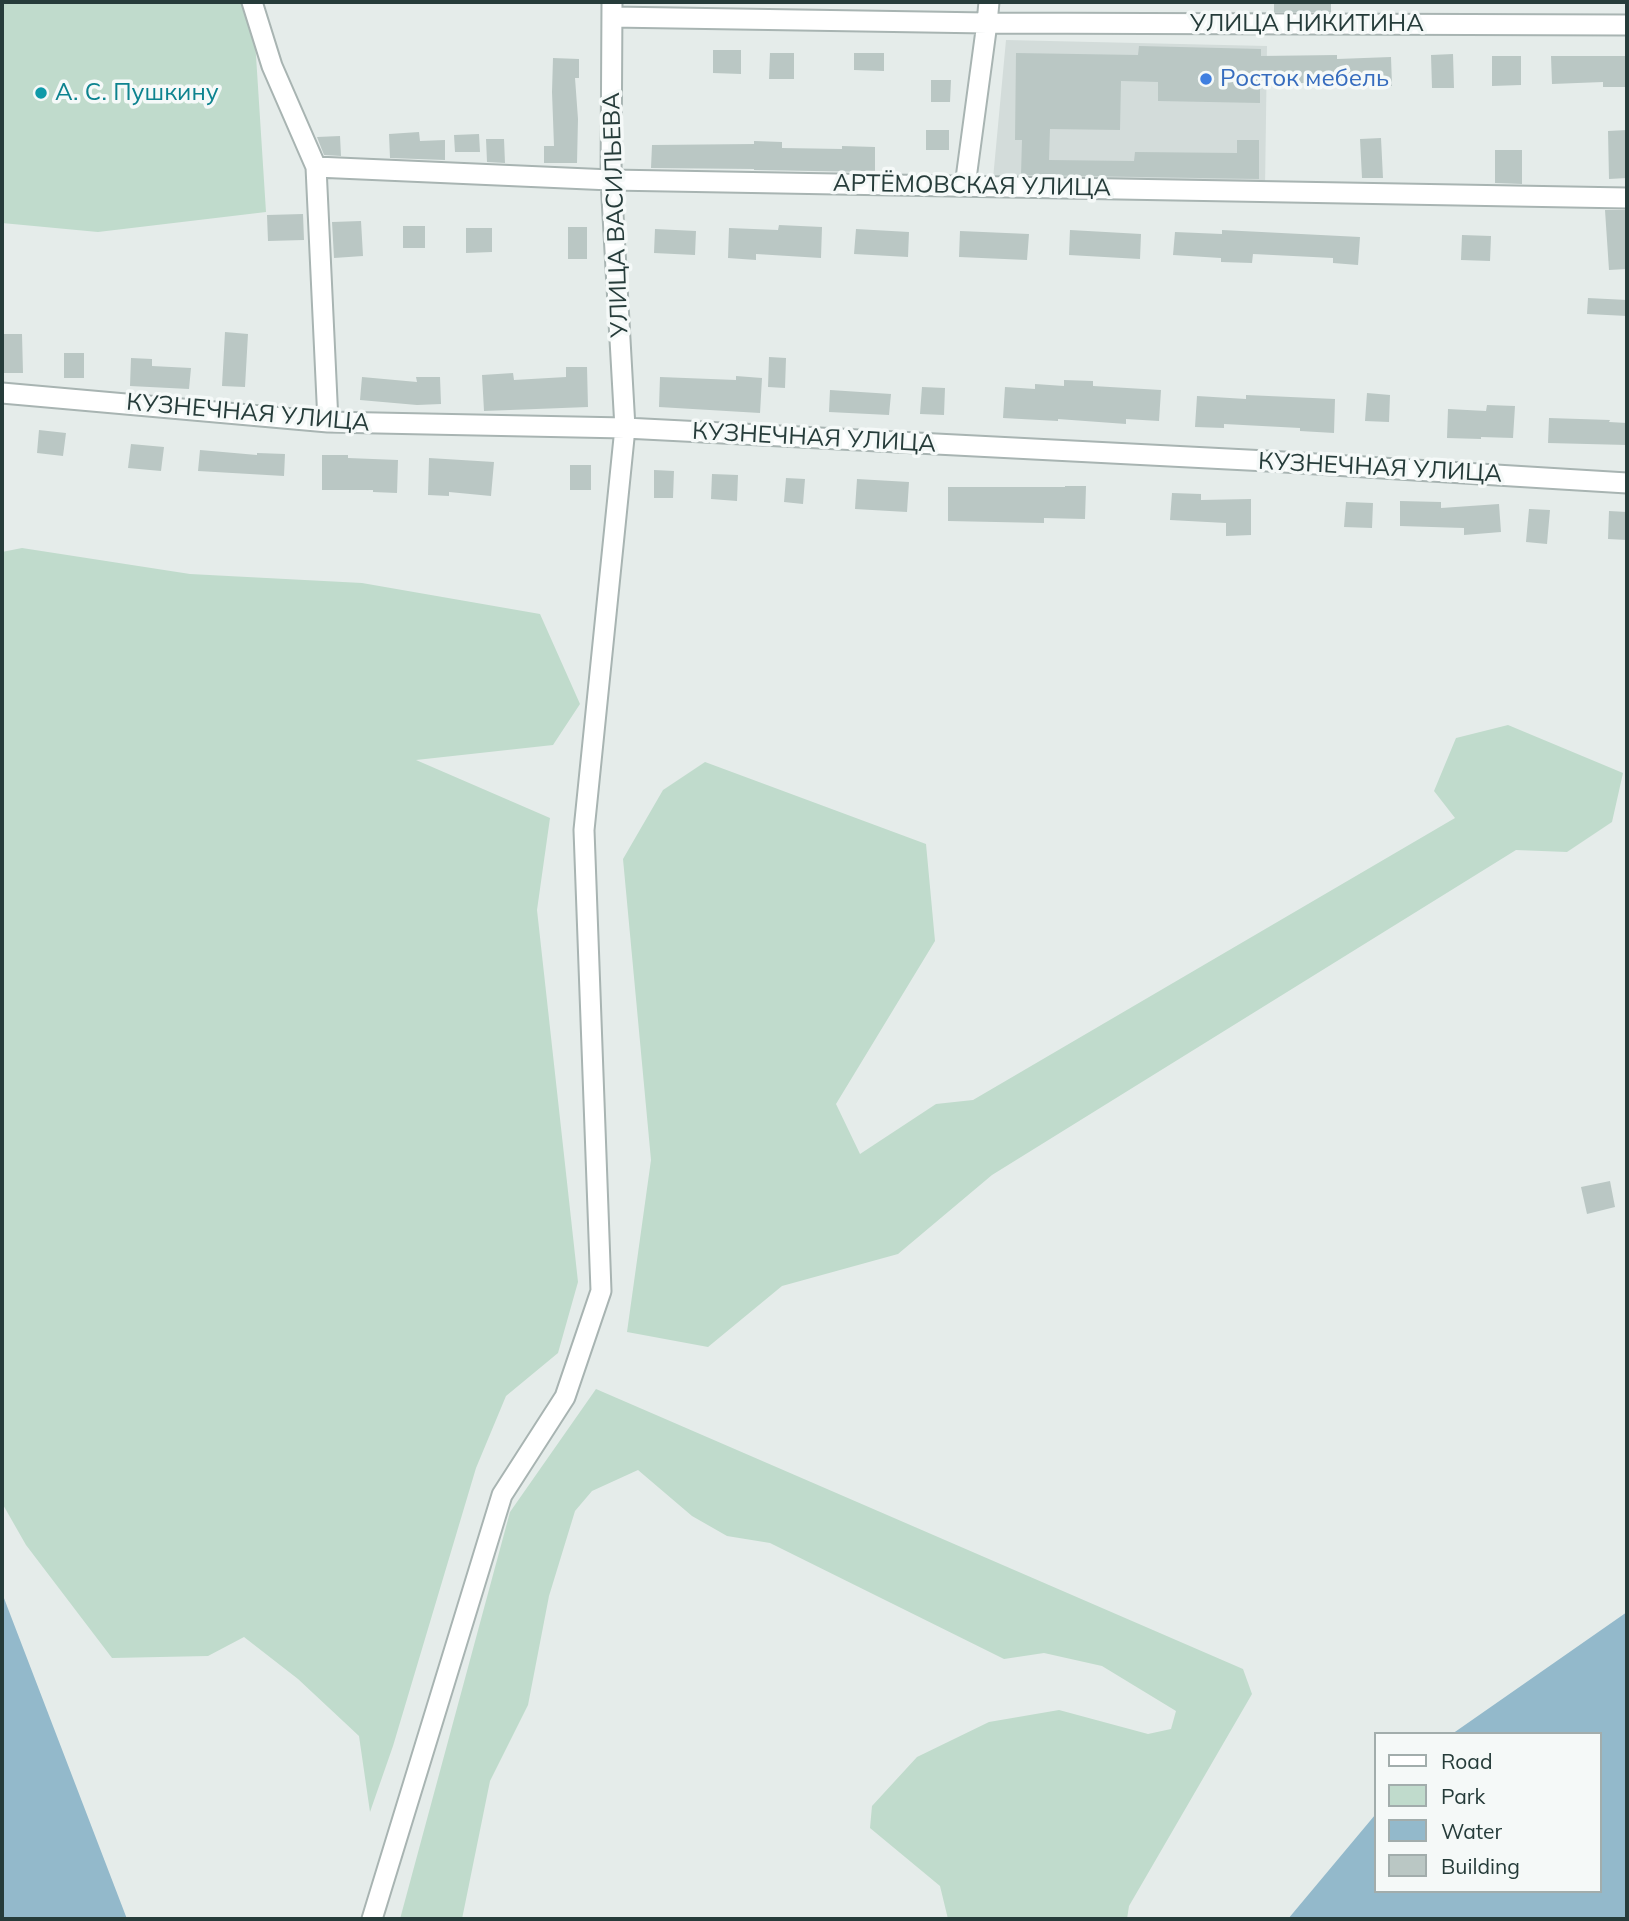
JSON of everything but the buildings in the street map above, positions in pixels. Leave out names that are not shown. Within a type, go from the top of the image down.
[{"type":"street","points":[[252,2],[272,66],[316,167],[328,422]]},
{"type":"street","points":[[965,186],[989,2]]},
{"type":"street","name":"УЛИЦА НИКИТИНА","points":[[612,10],[987,23],[1627,25]]},
{"type":"street","name":"УЛИЦА ВАСИЛЬЕВА","points":[[372,1919],[502,1495],[565,1396],[601,1291],[584,830],[625,428],[611,180],[612,10]]},
{"type":"street","name":"АРТЁМОВСКАЯ УЛИЦА","points":[[316,167],[611,180],[1627,198]]},
{"type":"street","name":"КУЗНЕЧНАЯ УЛИЦА","points":[[2,393],[328,422],[625,428],[1627,482]]},
{"type":"shaded area","points":[[1006,40],[1267,46],[1265,189],[993,179]]},
{"type":"green space","points":[[2,2],[242,2],[255,40],[266,212],[98,232],[2,223]]},
{"type":"green space","points":[[22,548],[190,574],[362,583],[540,614],[580,704],[553,745],[416,760],[550,818],[537,910],[578,1282],[558,1353],[506,1396],[476,1468],[393,1746],[370,1812],[359,1736],[298,1679],[244,1637],[208,1656],[112,1658],[26,1545],[2,1503],[2,552]]},
{"type":"green space","points":[[1508,725],[1623,773],[1612,822],[1567,852],[1516,850],[992,1175],[898,1254],[782,1286],[708,1347],[627,1332],[651,1160],[623,859],[663,790],[705,762],[926,844],[935,941],[836,1104],[860,1154],[936,1104],[973,1100],[1455,818],[1434,791],[1456,738]]},
{"type":"green space","points":[[596,1389],[1243,1669],[1252,1694],[1129,1906],[1127,1919],[948,1919],[940,1886],[870,1828],[872,1806],[917,1757],[989,1722],[1059,1710],[1148,1734],[1171,1729],[1176,1711],[1102,1666],[1044,1653],[1004,1659],[770,1543],[727,1536],[692,1516],[638,1470],[592,1491],[575,1511],[549,1596],[528,1705],[490,1781],[462,1919],[400,1919],[510,1512]]},
{"type":"water","points":[[2,1593],[127,1919],[2,1919]]},
{"type":"water","points":[[1627,1612],[1627,1919],[1288,1919],[1374,1816],[1374,1893],[1601,1893],[1601,1732],[1455,1732]]},
{"type":"place","name":"Росток мебель","points":[[1206,79]]},
{"type":"place","name":"А. С. Пушкину","points":[[41,93]]}]
